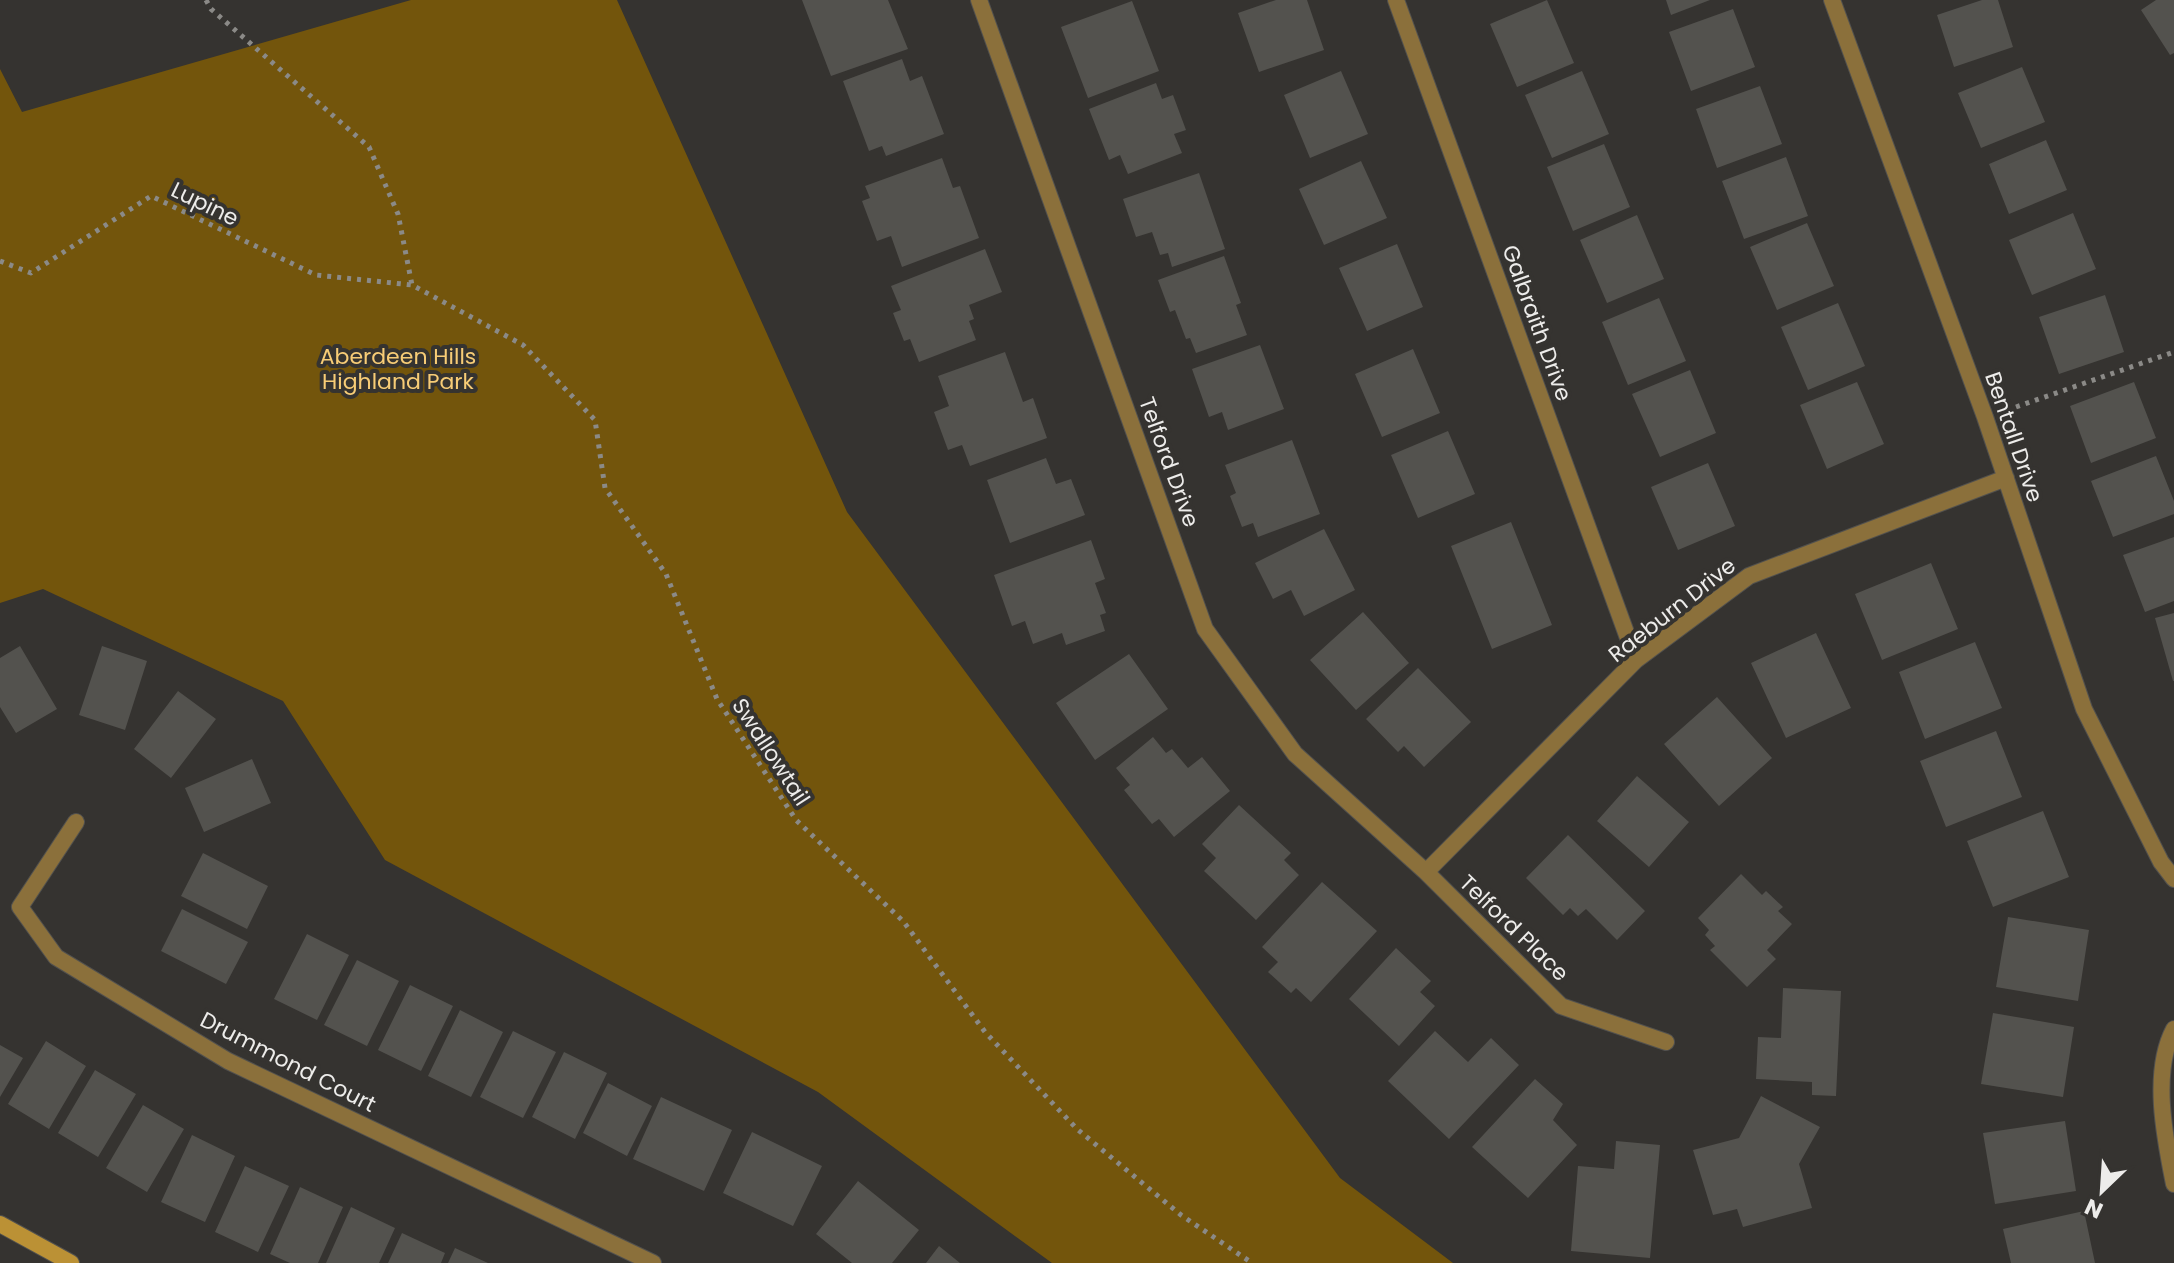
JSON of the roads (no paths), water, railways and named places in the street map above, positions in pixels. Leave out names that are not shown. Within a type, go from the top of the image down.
[{"type":"main road","points":[[0,1224],[71,1263]]},
{"type":"street","name":"Telford Drive","points":[[979,0],[1205,629],[1295,754],[1426,872]]},
{"type":"street","name":"Galbraith Drive","points":[[1396,0],[1636,660]]},
{"type":"street","name":"Bentall Drive","points":[[1832,0],[2006,478],[2084,709],[2161,862],[2174,879]]},
{"type":"street","name":"Raeburn Drive","points":[[1426,872],[1636,660],[1749,576],[2006,478]]},
{"type":"street","name":"Drummond Court","points":[[76,822],[20,907],[56,957],[228,1061],[653,1263]]},
{"type":"street","name":"Telford Place","points":[[1426,872],[1561,1006],[1666,1042]]},
{"type":"street","points":[[2174,1029],[2162,1080],[2163,1131],[2174,1184]]},
{"type":"park label","name":"Aberdeen Hills Highland Park","points":[[398,368]]}]
